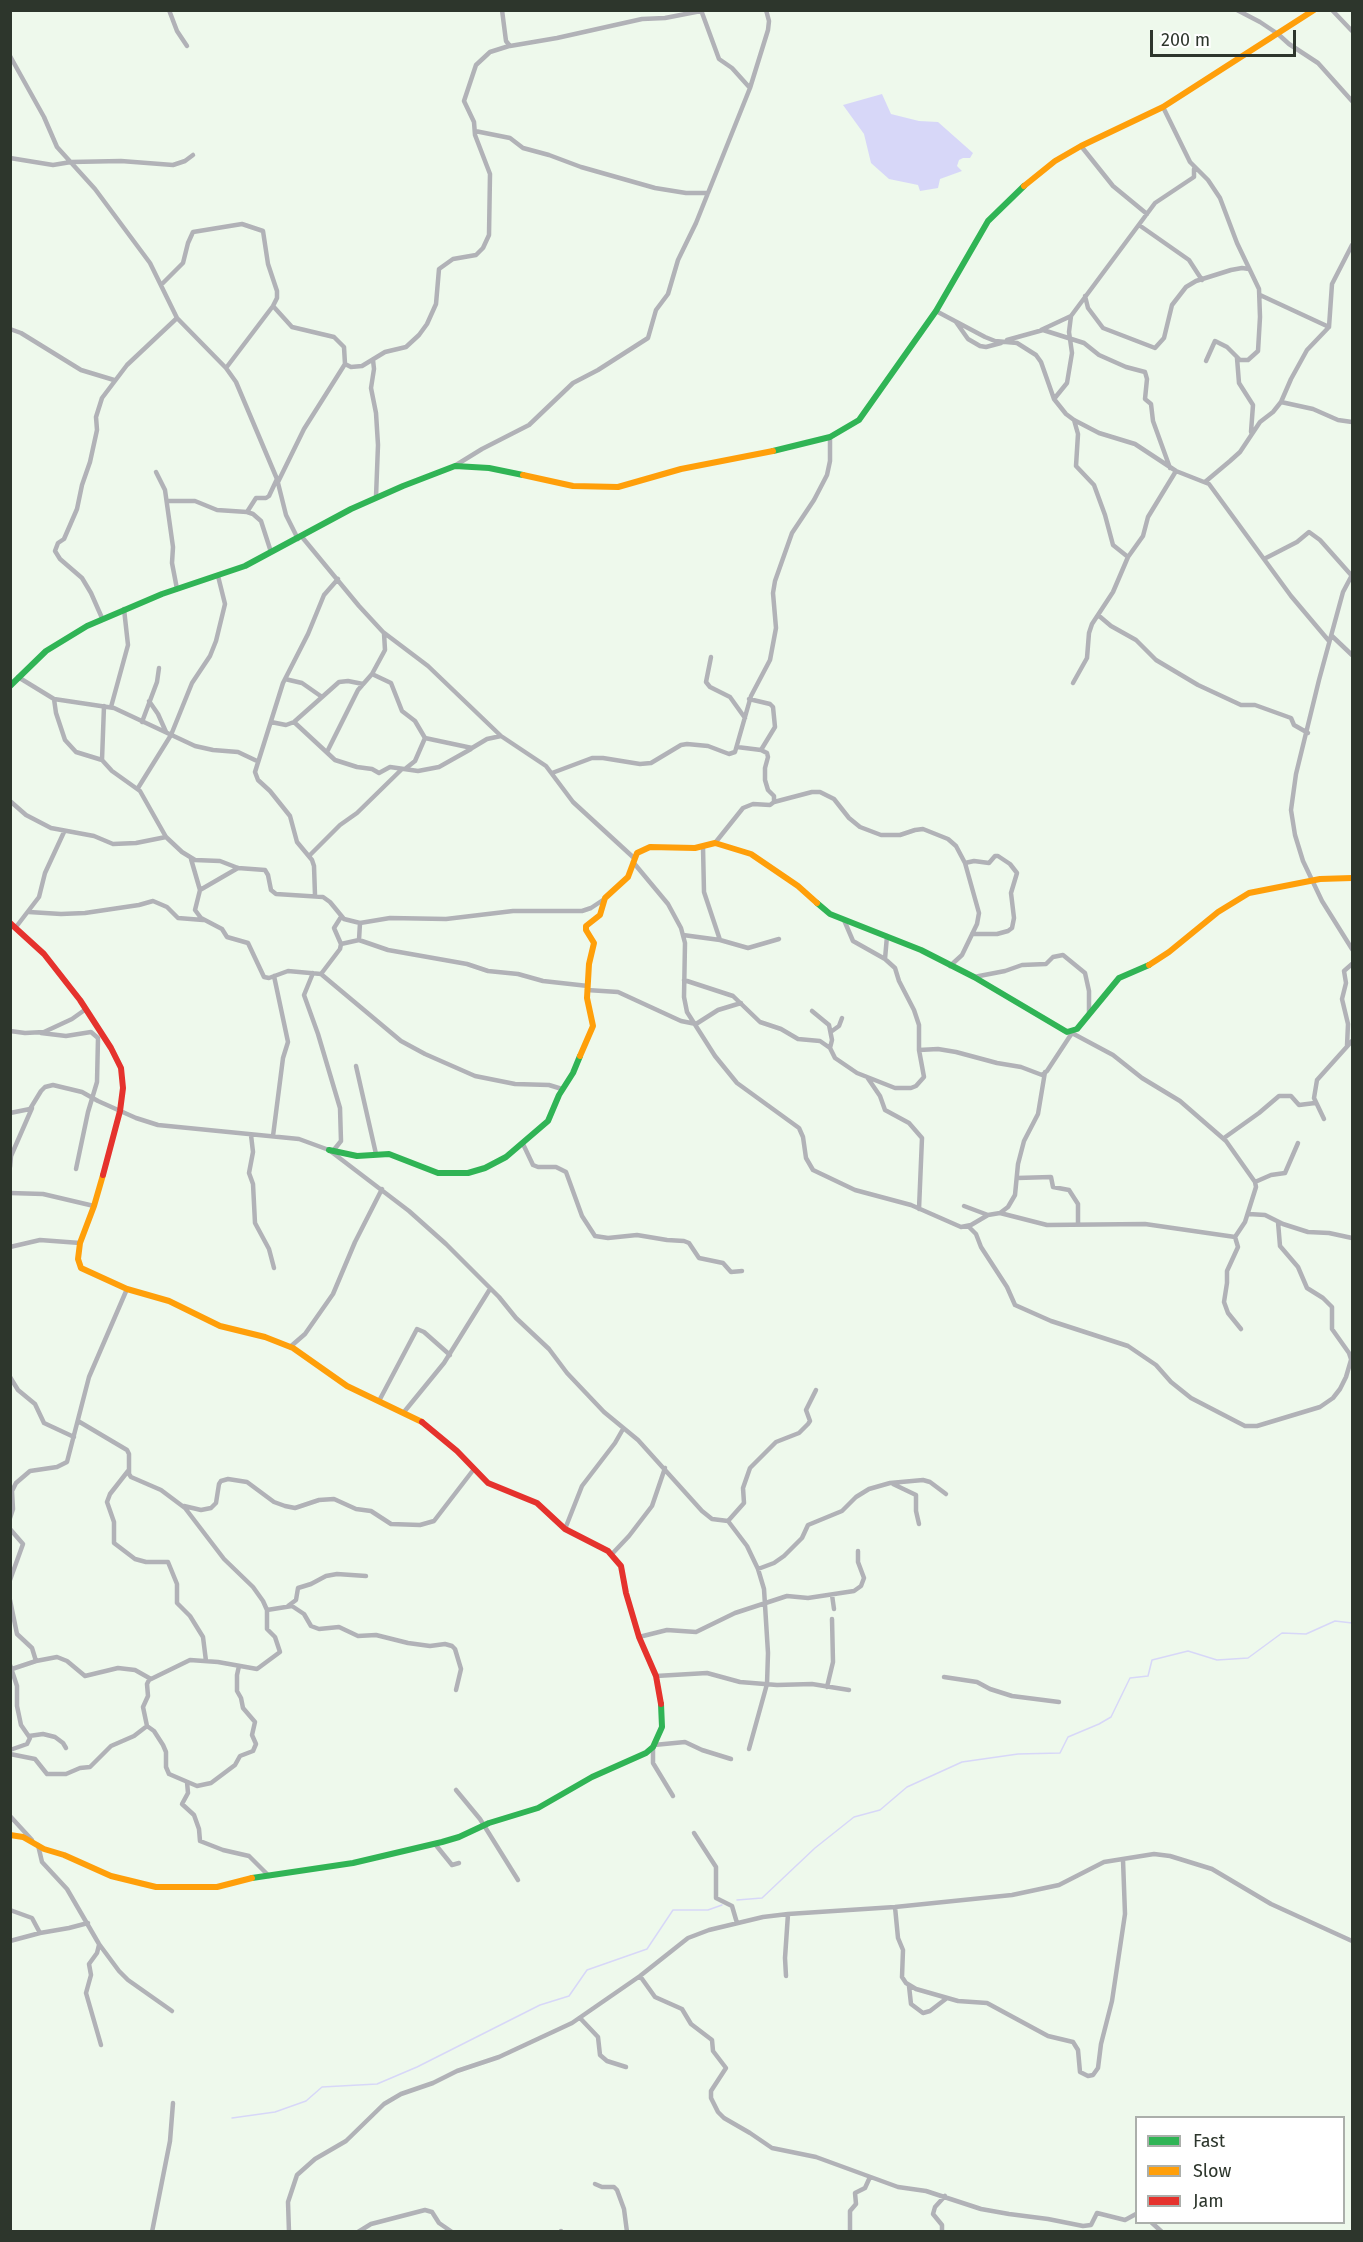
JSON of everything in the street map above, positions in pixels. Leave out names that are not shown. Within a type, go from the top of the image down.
[{"type":"street","points":[[169,10],[177,31],[187,46]]},
{"type":"street","points":[[502,10],[506,41],[509,46]]},
{"type":"street","points":[[10,686],[46,651],[102,618],[245,566],[376,497],[455,466],[529,425],[573,383],[646,340],[656,310],[668,294],[678,260],[694,229],[750,88],[768,30],[769,21],[766,10]]},
{"type":"street","points":[[1237,10],[1278,34],[1322,66],[1353,101]]},
{"type":"street","points":[[455,466],[489,468],[573,486],[618,487],[681,469],[796,447],[830,437],[862,416],[936,311],[988,221],[1045,168],[1081,146],[1163,107],[1314,10]]},
{"type":"street","points":[[1332,10],[1353,31]]},
{"type":"street","points":[[345,363],[356,368],[386,352],[406,347],[427,324],[436,304],[439,269],[453,259],[473,257],[483,248],[487,240],[490,231],[491,179],[474,122],[464,101],[472,71],[490,52],[509,46],[642,19],[666,18],[701,11],[720,61],[732,68],[750,88]]},
{"type":"street","points":[[10,56],[44,117],[57,147],[101,196],[150,262],[177,318],[226,368],[236,382],[277,481],[286,515],[300,538],[383,632],[428,666],[501,736],[546,766],[573,802],[634,860],[668,904],[683,935],[684,1005],[715,1056],[737,1083],[799,1128],[803,1137],[806,1158],[813,1170],[863,1193],[919,1209],[958,1226],[968,1226],[987,1215],[1000,1214],[1042,1224],[1152,1224],[1235,1237]]},
{"type":"street","points":[[1163,107],[1193,166],[1208,180],[1220,198],[1260,295],[1258,351],[1248,360],[1237,358]]},
{"type":"street","points":[[475,131],[510,138],[523,148],[655,188],[686,193],[708,193]]},
{"type":"street","points":[[1081,146],[1113,186],[1147,214]]},
{"type":"street","points":[[10,158],[53,165],[71,162],[121,161],[176,164],[193,155]]},
{"type":"street","points":[[956,322],[968,339],[980,346],[990,346],[1040,330],[1071,316],[1157,201],[1194,177],[1193,166]]},
{"type":"street","points":[[160,285],[183,263],[193,232],[242,224],[265,234],[268,264],[277,291],[273,306],[226,368]]},
{"type":"street","points":[[1139,225],[1189,260],[1202,280]]},
{"type":"street","points":[[1205,482],[1230,461],[1260,422],[1274,412],[1307,350],[1329,327],[1332,284],[1353,245]]},
{"type":"street","points":[[1085,296],[1088,308],[1103,328],[1154,348],[1164,338],[1176,299],[1186,286],[1231,270],[1249,269]]},
{"type":"street","points":[[1260,295],[1329,327]]},
{"type":"street","points":[[247,512],[257,497],[269,496],[304,429],[345,363],[344,347],[334,337],[296,328],[273,306]]},
{"type":"street","points":[[936,311],[985,337],[1017,343],[1036,355],[1054,399],[1074,420],[1099,433],[1130,441],[1170,468],[1205,482],[1214,490],[1291,596],[1331,639],[1353,655]]},
{"type":"street","points":[[1054,399],[1067,383],[1072,353],[1071,316]]},
{"type":"street","points":[[102,618],[82,578],[60,559],[56,551],[58,543],[64,539],[76,513],[90,462],[97,430],[96,417],[102,399],[109,392],[114,380],[136,355],[177,318]]},
{"type":"street","points":[[10,329],[21,333],[81,370],[114,380]]},
{"type":"street","points":[[1040,330],[1086,344],[1097,354],[1146,373],[1144,398],[1151,404],[1154,421],[1170,468]]},
{"type":"street","points":[[1206,361],[1215,342],[1231,350],[1237,358],[1239,383],[1254,410],[1249,437]]},
{"type":"street","points":[[373,360],[371,388],[376,413],[378,445],[376,497]]},
{"type":"street","points":[[1281,402],[1312,410],[1331,418],[1353,422]]},
{"type":"street","points":[[1074,420],[1078,434],[1076,466],[1088,476],[1094,485],[1113,545],[1128,557]]},
{"type":"street","points":[[552,773],[592,758],[646,764],[687,744],[708,747],[729,754],[735,752],[746,718],[749,699],[770,660],[776,628],[773,593],[775,580],[792,533],[827,475],[830,461],[830,437]]},
{"type":"street","points":[[1073,683],[1087,658],[1089,633],[1114,589],[1128,557],[1143,536],[1148,517],[1176,471]]},
{"type":"street","points":[[156,472],[164,487],[167,501],[174,554],[172,563],[177,589]]},
{"type":"street","points":[[167,501],[195,501],[217,510],[247,512],[261,521],[272,553]]},
{"type":"street","points":[[1264,559],[1297,542],[1309,532],[1317,537],[1352,575],[1343,592],[1296,776],[1291,810],[1298,848],[1312,881],[1353,949]]},
{"type":"street","points":[[138,788],[192,682],[210,656],[221,625],[225,604],[218,576]]},
{"type":"street","points":[[315,895],[314,866],[297,842],[290,816],[255,775],[257,761],[285,679],[324,596],[338,579]]},
{"type":"street","points":[[111,707],[129,645],[124,609]]},
{"type":"street","points":[[1098,615],[1111,626],[1136,640],[1156,660],[1198,685],[1241,705],[1255,705],[1291,718],[1294,724],[1308,733]]},
{"type":"street","points":[[327,752],[355,696],[372,674],[385,650],[383,632]]},
{"type":"street","points":[[711,657],[706,682],[710,687],[730,697],[746,718]]},
{"type":"street","points":[[142,722],[157,682],[159,668]]},
{"type":"street","points":[[372,674],[391,683],[402,711],[415,721],[425,738],[472,748]]},
{"type":"street","points":[[18,677],[54,699],[111,707],[195,746],[238,752],[257,761]]},
{"type":"street","points":[[285,679],[302,683],[322,697]]},
{"type":"street","points":[[271,722],[286,725],[294,722],[339,682],[363,684]]},
{"type":"street","points":[[54,699],[62,735],[71,748],[77,753],[102,760],[112,771],[138,788],[166,837],[191,859],[200,890],[195,910],[205,921]]},
{"type":"street","points":[[749,699],[770,704],[773,707],[775,727],[761,750]]},
{"type":"street","points":[[149,701],[168,733]]},
{"type":"street","points":[[102,760],[104,706]]},
{"type":"street","points":[[294,722],[337,761],[370,768],[379,773],[390,767],[418,771],[439,767],[490,738],[501,736]]},
{"type":"street","points":[[309,856],[340,825],[415,761],[425,738]]},
{"type":"street","points":[[737,747],[761,750],[768,755],[765,780],[768,790],[774,796],[774,802]]},
{"type":"street","points":[[191,859],[224,862],[238,868],[265,870],[271,890],[280,896],[315,895],[330,902],[341,917],[360,922],[390,918],[446,919],[513,911],[582,911],[591,909],[628,877],[639,851],[650,847],[703,847],[715,843],[743,808],[753,804],[770,805],[812,792],[820,792],[834,799],[849,818],[861,827],[881,835],[900,836],[923,829],[948,839],[956,846],[965,863],[979,913],[962,955],[950,966]]},
{"type":"street","points":[[10,801],[37,821],[64,832],[94,836],[115,844],[136,843],[166,837]]},
{"type":"street","points":[[64,832],[45,873],[39,897],[29,912],[13,925],[44,954],[86,1009],[121,1068],[123,1088],[120,1111],[94,1206],[80,1243],[78,1259],[81,1268],[127,1289],[169,1301],[220,1326],[265,1337],[290,1347],[347,1386],[421,1421],[493,1487],[540,1504],[565,1528],[612,1554],[621,1566],[639,1637],[656,1676],[663,1713],[662,1727],[654,1746],[654,1764],[673,1796]]},
{"type":"street","points":[[715,843],[759,858],[809,895],[830,914],[921,950],[974,977],[1063,1031],[1107,1051],[1147,1082],[1180,1101],[1224,1138],[1255,1182],[1256,1191],[1248,1214],[1235,1237],[1238,1247],[1227,1271],[1224,1302],[1228,1312],[1241,1329]]},
{"type":"street","points":[[703,847],[704,892],[720,940]]},
{"type":"street","points":[[965,863],[974,861],[989,863],[995,856],[998,856],[1010,864],[1017,873],[1011,898],[1014,918],[1012,927],[1008,932],[997,934],[972,934]]},
{"type":"street","points":[[200,890],[238,868]]},
{"type":"street","points":[[1000,1214],[1008,1207],[1015,1195],[1018,1164],[1024,1141],[1038,1114],[1045,1072],[1071,1033],[1077,1029],[1119,978],[1149,965],[1169,952],[1218,912],[1249,893],[1312,881],[1353,878]]},
{"type":"street","points":[[10,1167],[11,1156],[33,1107],[41,1091],[50,1085],[78,1090],[136,1118],[165,1127],[299,1139],[331,1151],[357,1156],[394,1155],[425,1169],[452,1174],[468,1173],[485,1168],[523,1144],[545,1125],[562,1089],[582,1056],[593,1026],[587,1005],[587,988],[594,943],[585,928],[600,915],[603,900]]},
{"type":"street","points":[[29,912],[85,913],[153,901],[167,907],[178,918],[205,921],[222,928],[227,937],[248,943],[264,977],[288,971],[321,974],[397,1037],[425,1054],[475,1076],[515,1084],[545,1085],[562,1089]]},
{"type":"street","points":[[321,974],[338,953],[341,944],[334,928],[341,917]]},
{"type":"street","points":[[684,980],[733,996],[760,1022],[781,1029],[798,1039],[820,1041],[830,1048],[835,1058],[867,1077],[895,1088],[911,1089],[924,1077],[917,1018],[896,970],[885,959],[852,940],[844,920]]},
{"type":"street","points":[[359,940],[360,922]]},
{"type":"street","points":[[683,935],[720,940],[748,948],[779,939]]},
{"type":"street","points":[[885,959],[887,936]]},
{"type":"street","points":[[341,944],[359,940],[388,950],[464,964],[488,971],[518,974],[543,981],[618,992],[681,1021],[696,1024],[718,1010],[741,1003]]},
{"type":"street","points":[[974,977],[1022,965],[1046,963],[1053,957],[1063,954],[1085,973],[1089,991],[1089,1013]]},
{"type":"street","points":[[1347,1046],[1348,1024],[1342,999],[1346,983],[1344,971],[1353,964]]},
{"type":"street","points":[[313,973],[304,995],[340,1108],[341,1141],[331,1151]]},
{"type":"street","points":[[273,1136],[283,1058],[288,1042],[274,976]]},
{"type":"street","points":[[41,1032],[72,1019],[86,1009]]},
{"type":"street","points":[[812,1011],[826,1021],[832,1031],[830,1048]]},
{"type":"street","points":[[832,1031],[839,1026],[842,1018]]},
{"type":"street","points":[[10,1031],[71,1036],[91,1032],[98,1036],[98,1078],[76,1169]]},
{"type":"street","points":[[1324,1119],[1314,1093],[1317,1080],[1353,1041]]},
{"type":"street","points":[[919,1050],[938,1049],[956,1052],[1040,1074],[1045,1072]]},
{"type":"street","points":[[356,1066],[376,1154]]},
{"type":"street","points":[[867,1077],[880,1096],[885,1110],[909,1123],[922,1138],[919,1209]]},
{"type":"street","points":[[1224,1138],[1279,1096],[1291,1096],[1299,1105],[1316,1103]]},
{"type":"street","points":[[10,1113],[24,1112],[33,1107]]},
{"type":"street","points":[[251,1135],[253,1152],[249,1173],[253,1190],[255,1223],[268,1246],[274,1268]]},
{"type":"street","points":[[1255,1182],[1271,1175],[1285,1173],[1298,1143]]},
{"type":"street","points":[[523,1144],[533,1165],[556,1167],[566,1172],[582,1216],[595,1236],[608,1238],[637,1235],[686,1241],[699,1258],[723,1263],[731,1272],[742,1271]]},
{"type":"street","points":[[331,1151],[382,1189],[440,1238],[528,1331],[549,1349],[567,1373],[665,1468],[691,1500],[709,1518],[728,1521],[747,1546],[758,1569],[766,1602],[767,1684],[749,1749]]},
{"type":"street","points":[[1017,1178],[1051,1177],[1053,1187],[1069,1190],[1078,1204],[1078,1224]]},
{"type":"street","points":[[290,1347],[305,1334],[333,1294],[355,1242],[382,1189]]},
{"type":"street","points":[[10,1193],[43,1194],[94,1206]]},
{"type":"street","points":[[964,1206],[987,1215]]},
{"type":"street","points":[[1248,1214],[1265,1215],[1308,1232],[1353,1238]]},
{"type":"street","points":[[968,1226],[976,1234],[981,1247],[1007,1287],[1015,1305],[1051,1321],[1128,1346],[1156,1365],[1171,1382],[1191,1398],[1245,1426],[1257,1426],[1320,1407],[1333,1398],[1344,1382],[1352,1362],[1348,1351],[1332,1329],[1332,1307],[1307,1288],[1298,1267],[1281,1246],[1278,1222]]},
{"type":"street","points":[[10,1247],[40,1240],[80,1243]]},
{"type":"street","points":[[10,1518],[13,1509],[12,1491],[16,1483],[30,1471],[64,1464],[68,1460],[89,1377],[127,1289]]},
{"type":"street","points":[[404,1412],[450,1355],[490,1289]]},
{"type":"street","points":[[379,1401],[417,1329],[424,1332],[450,1355]]},
{"type":"street","points":[[10,1377],[18,1390],[35,1404],[44,1423],[74,1437]]},
{"type":"street","points":[[728,1521],[744,1503],[743,1488],[750,1468],[776,1442],[799,1433],[808,1424],[810,1421],[806,1410],[816,1390]]},
{"type":"street","points":[[78,1421],[127,1450],[129,1454],[128,1471],[135,1480],[161,1490],[182,1505],[207,1534],[224,1559],[253,1587],[267,1610],[266,1626],[279,1645],[279,1655],[257,1669],[239,1666],[206,1661],[185,1661],[147,1682],[148,1694],[143,1707],[147,1726],[154,1731],[165,1749],[167,1771],[173,1776],[200,1787],[211,1784],[235,1765],[240,1756],[254,1748],[256,1743],[252,1735],[255,1722],[243,1708],[237,1691],[239,1666]]},
{"type":"street","points":[[565,1528],[582,1486],[623,1429]]},
{"type":"street","points":[[612,1554],[652,1506],[665,1468]]},
{"type":"street","points":[[182,1505],[201,1510],[211,1508],[216,1503],[219,1484],[228,1479],[247,1482],[274,1502],[285,1506],[295,1508],[320,1500],[334,1499],[356,1509],[371,1512],[391,1524],[420,1525],[434,1521],[474,1469]]},
{"type":"street","points":[[128,1471],[110,1494],[107,1502],[114,1522],[114,1543],[135,1559],[146,1562],[168,1562],[177,1584],[177,1603],[190,1616],[203,1637],[206,1661]]},
{"type":"street","points":[[758,1569],[784,1556],[800,1540],[812,1522],[842,1511],[856,1497],[869,1489],[890,1483],[926,1480],[946,1494]]},
{"type":"street","points":[[890,1483],[916,1495],[919,1524]]},
{"type":"street","points":[[10,1529],[23,1544],[10,1580]]},
{"type":"street","points":[[639,1637],[667,1630],[696,1632],[766,1602],[791,1595],[808,1598],[850,1592],[863,1584],[864,1578],[858,1562],[858,1551]]},
{"type":"street","points":[[267,1610],[288,1606],[297,1598],[296,1591],[299,1587],[312,1584],[326,1576],[337,1574],[366,1576]]},
{"type":"street","points":[[832,1595],[834,1609]]},
{"type":"street","points":[[10,1600],[17,1634],[32,1648],[36,1661]]},
{"type":"street","points":[[288,1606],[302,1612],[311,1626],[319,1629],[339,1627],[357,1636],[376,1635],[408,1643],[452,1646],[461,1668],[456,1690]]},
{"type":"street","points":[[827,1687],[833,1662],[832,1619]]},
{"type":"street","points":[[66,1748],[55,1737],[43,1734],[29,1736],[23,1731],[17,1703],[17,1686],[11,1667],[49,1658],[62,1659],[85,1676],[117,1668],[135,1670],[151,1679]]},
{"type":"street","points":[[656,1676],[707,1673],[736,1681],[812,1684],[849,1690]]},
{"type":"street","points":[[944,1677],[976,1682],[1012,1696],[1059,1702]]},
{"type":"street","points":[[10,1752],[35,1759],[47,1774],[66,1774],[80,1768],[90,1767],[111,1746],[134,1736],[147,1726]]},
{"type":"street","points":[[10,1752],[27,1744],[30,1740],[29,1736]]},
{"type":"street","points":[[10,1816],[38,1845],[111,1876],[156,1887],[217,1887],[239,1881],[353,1863],[459,1837],[483,1826],[538,1808],[567,1791],[638,1757],[654,1746],[685,1742],[731,1759]]},
{"type":"street","points":[[187,1782],[188,1793],[182,1804],[194,1815],[200,1841],[223,1850],[249,1856],[269,1876]]},
{"type":"street","points":[[456,1790],[483,1826],[518,1880]]},
{"type":"street","points":[[694,1833],[716,1867],[716,1898],[732,1906],[737,1923]]},
{"type":"street","points":[[10,1835],[32,1840]]},
{"type":"street","points":[[435,1844],[452,1864],[459,1863]]},
{"type":"street","points":[[38,1845],[42,1862],[67,1889],[99,1944],[125,1978],[172,2010]]},
{"type":"street","points":[[290,2232],[288,2202],[297,2175],[315,2160],[346,2141],[384,2104],[401,2094],[434,2083],[457,2071],[499,2057],[580,2018],[640,1976],[688,1938],[709,1930],[788,1914],[996,1898],[1038,1891],[1066,1882],[1104,1862],[1160,1854],[1201,1864],[1221,1872],[1271,1904],[1353,1941]]},
{"type":"street","points":[[909,1986],[963,2002],[987,2003],[1048,2036],[1073,2043],[1078,2050],[1080,2072],[1088,2076],[1093,2074],[1098,2068],[1124,1926],[1123,1860]]},
{"type":"street","points":[[895,1907],[898,1938],[903,1950],[902,1977],[909,1986],[911,2004],[923,2013],[930,2011],[947,1998]]},
{"type":"street","points":[[10,1910],[32,1918],[40,1933]]},
{"type":"street","points":[[786,1976],[788,1914]]},
{"type":"street","points":[[10,1941],[88,1923]]},
{"type":"street","points":[[99,1944],[97,1954],[89,1964],[91,1975],[86,1994],[101,2045]]},
{"type":"street","points":[[640,1976],[655,1997],[682,2009],[691,2024],[712,2040],[713,2051],[726,2068],[711,2091],[715,2106],[724,2118],[777,2150],[808,2155],[898,2187],[923,2190],[986,2210],[1083,2226],[1091,2225],[1097,2213],[1125,2220],[1135,2215]]},
{"type":"street","points":[[580,2018],[598,2037],[600,2055],[607,2061],[626,2067]]},
{"type":"street","points":[[152,2232],[170,2141],[173,2103]]},
{"type":"street","points":[[850,2232],[850,2211],[856,2204],[855,2193],[864,2188],[870,2177]]},
{"type":"street","points":[[595,2184],[602,2187],[614,2187],[617,2190],[624,2209],[627,2232]]},
{"type":"street","points":[[942,2232],[942,2225],[933,2214],[935,2207],[945,2196]]},
{"type":"street","points":[[358,2232],[371,2224],[425,2210],[432,2212],[439,2223],[452,2232]]},
{"type":"water","points":[[882,94],[891,114],[919,121],[938,122],[973,153],[970,158],[959,160],[957,166],[962,171],[940,179],[938,188],[920,191],[918,185],[889,179],[871,163],[864,134],[843,105]]},
{"type":"waterway","points":[[737,1900],[762,1898],[815,1848],[854,1817],[880,1810],[907,1787],[962,1762],[1018,1754],[1060,1753],[1068,1737],[1111,1717],[1130,1678],[1148,1676],[1152,1660],[1188,1651],[1217,1660],[1248,1658],[1282,1633],[1306,1634],[1335,1621],[1352,1623]]},
{"type":"waterway","points":[[232,2118],[275,2112],[306,2101],[322,2087],[377,2084],[417,2067],[540,2005],[569,1996],[587,1970],[647,1949],[673,1910],[708,1910],[722,1905]]},
{"type":"traffic: fast","points":[[773,451],[830,437],[859,420],[936,311],[988,221],[1024,186]]},
{"type":"traffic: fast","points":[[10,686],[46,651],[87,626],[162,594],[245,566],[351,509],[403,486],[455,466],[489,468],[523,475]]},
{"type":"traffic: fast","points":[[817,903],[830,914],[921,950],[974,977],[1067,1032],[1077,1029],[1119,978],[1149,965]]},
{"type":"traffic: fast","points":[[329,1150],[357,1156],[389,1154],[438,1173],[468,1173],[485,1168],[506,1157],[548,1121],[580,1056]]},
{"type":"traffic: fast","points":[[252,1878],[353,1863],[442,1842],[489,1823],[538,1808],[592,1777],[646,1753],[653,1747],[662,1727],[661,1704]]},
{"type":"traffic: slow","points":[[1024,186],[1055,161],[1163,107],[1314,10]]},
{"type":"traffic: slow","points":[[523,475],[573,486],[618,487],[681,469],[773,451]]},
{"type":"traffic: slow","points":[[580,1056],[593,1026],[587,998],[589,964],[594,943],[586,926],[600,915],[605,898],[628,877],[637,853],[650,847],[695,848],[715,843],[751,854],[798,886],[817,903]]},
{"type":"traffic: slow","points":[[1149,965],[1169,952],[1218,912],[1249,893],[1320,879],[1352,878]]},
{"type":"traffic: slow","points":[[103,1175],[80,1243],[78,1259],[81,1268],[127,1289],[169,1301],[220,1326],[265,1337],[293,1348],[347,1386],[422,1422]]},
{"type":"traffic: slow","points":[[10,1835],[23,1837],[44,1849],[64,1855],[111,1876],[156,1887],[217,1887],[252,1878]]},
{"type":"traffic: jam","points":[[10,923],[44,954],[80,1000],[121,1068],[123,1088],[120,1111],[103,1175]]},
{"type":"traffic: jam","points":[[422,1422],[457,1451],[488,1483],[537,1503],[565,1529],[608,1551],[621,1566],[639,1637],[656,1676],[661,1704]]}]
